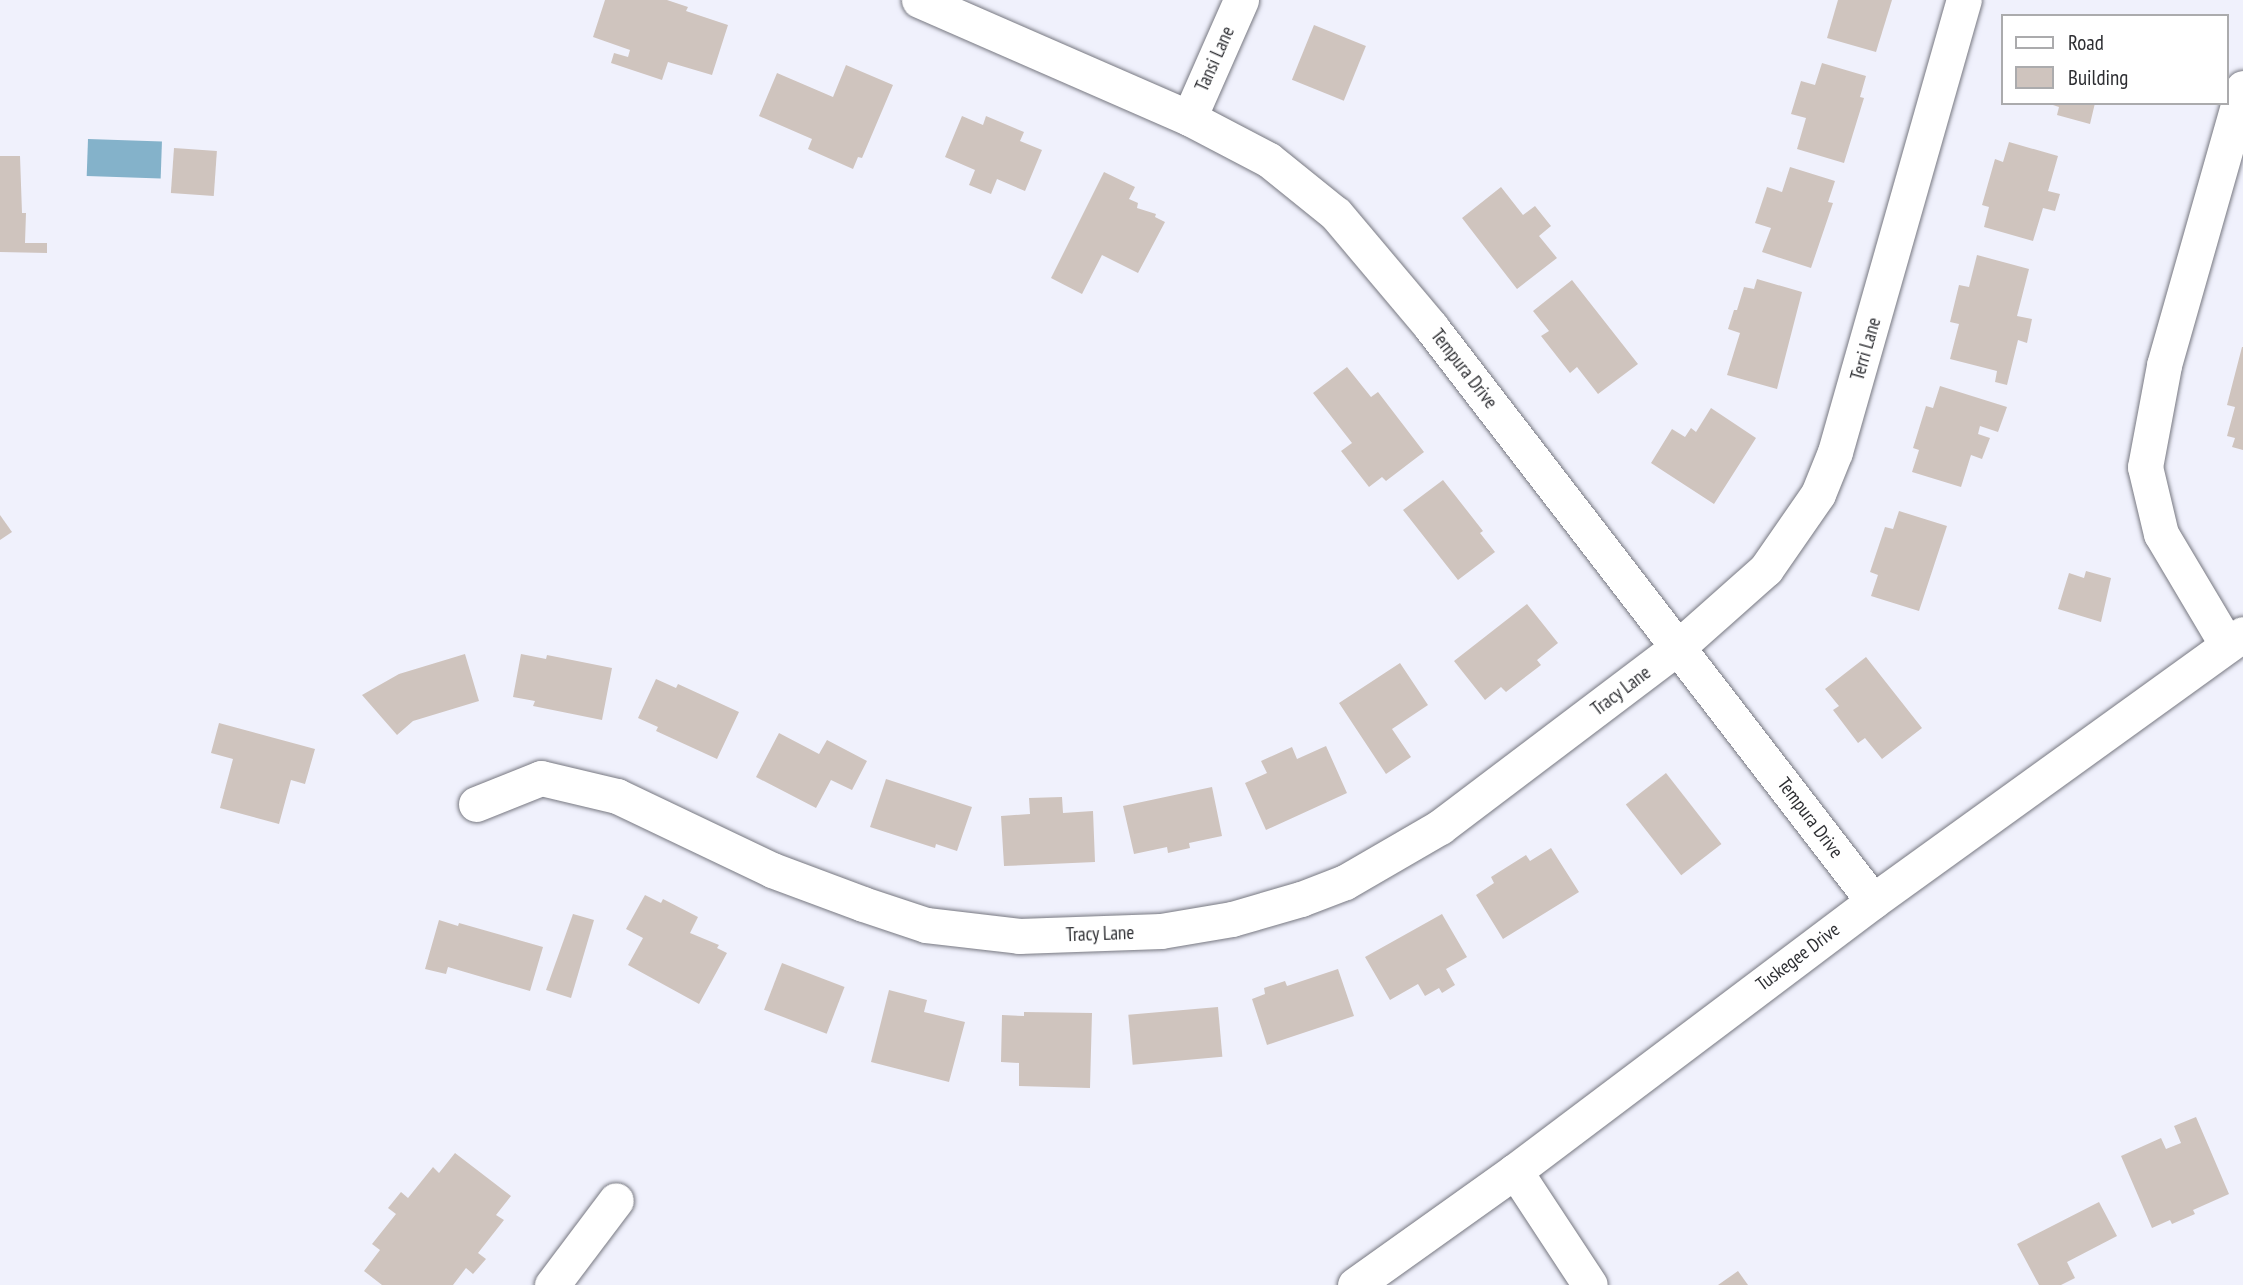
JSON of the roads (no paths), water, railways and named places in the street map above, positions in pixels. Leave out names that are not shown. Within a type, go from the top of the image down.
[{"type":"street","name":"Tempura Drive","points":[[919,0],[1189,118],[1269,160],[1336,214],[1432,327],[1873,901]]},
{"type":"street","name":"Tansi Lane","points":[[1189,118],[1241,0]]},
{"type":"street","name":"Terri Lane","points":[[1677,648],[1766,569],[1818,494],[1835,452],[1872,332],[1964,0]]},
{"type":"street","points":[[2235,639],[2161,534],[2145,467],[2164,365],[2243,88]]},
{"type":"street","name":"Tuskegee Drive","points":[[1356,1285],[1514,1171],[1873,901],[2235,639]]},
{"type":"street","name":"Tracy Lane","points":[[476,804],[541,778],[617,796],[772,870],[926,925],[1019,936],[1161,931],[1232,919],[1301,899],[1345,882],[1440,827],[1677,648]]},
{"type":"street","points":[[1514,1171],[1590,1285]]},
{"type":"street","points":[[552,1285],[616,1200]]},
{"type":"water","points":[[88,139],[162,142],[161,179],[87,176]]}]
